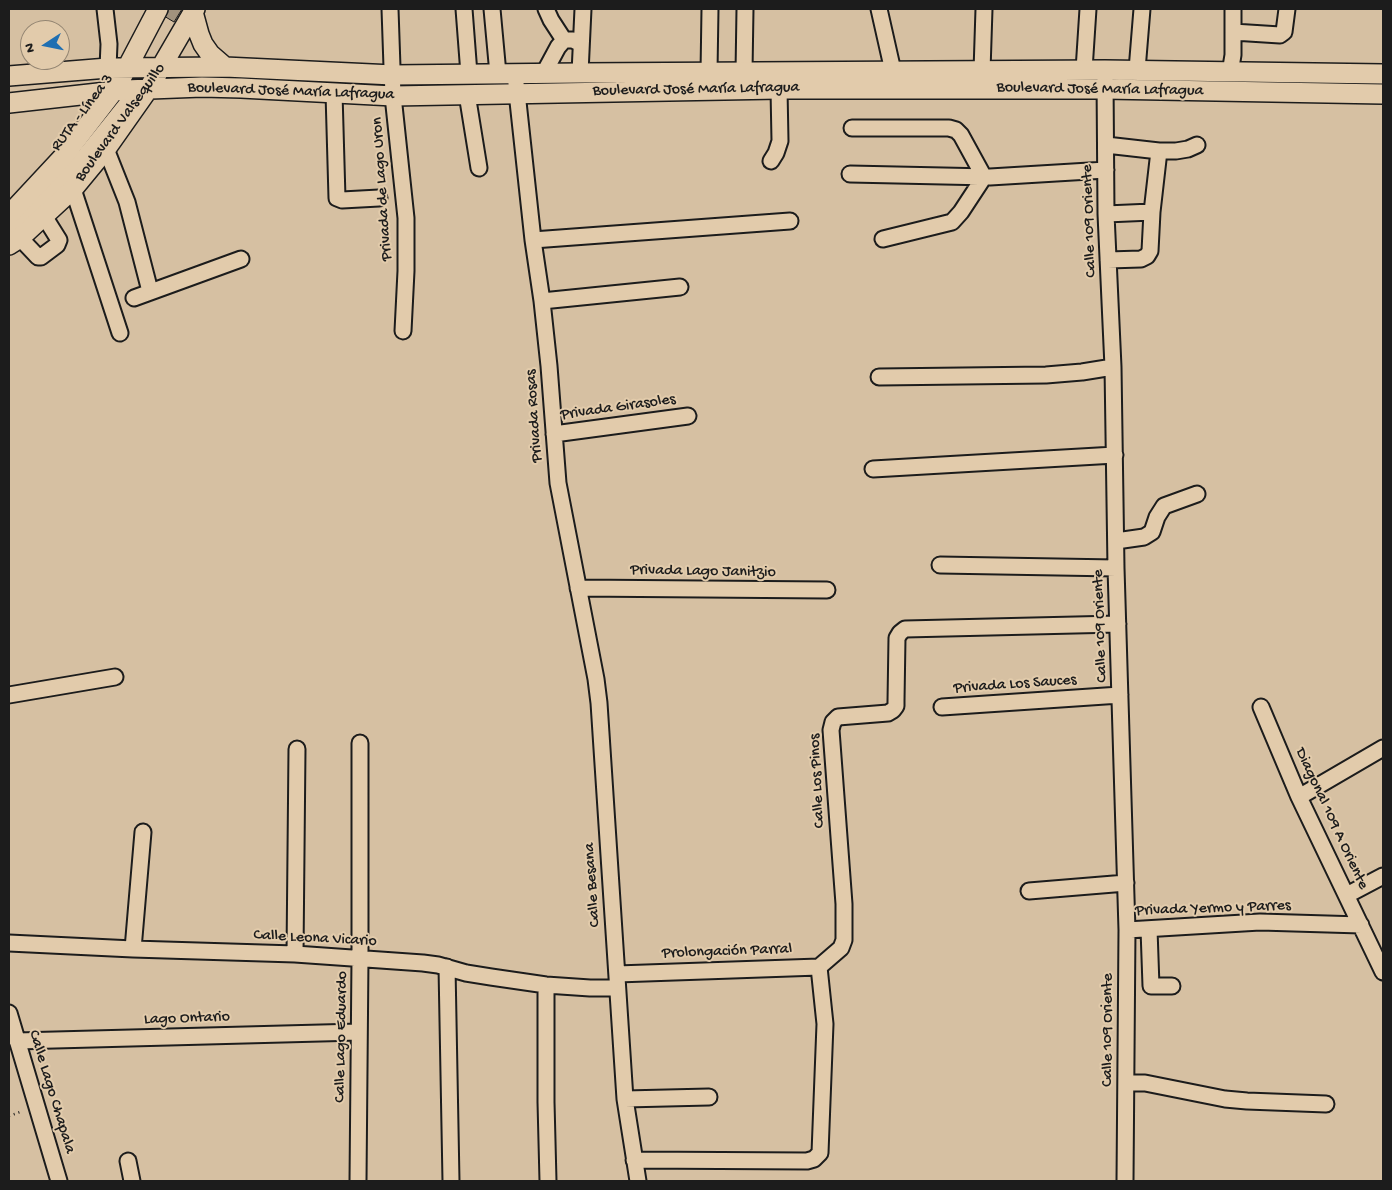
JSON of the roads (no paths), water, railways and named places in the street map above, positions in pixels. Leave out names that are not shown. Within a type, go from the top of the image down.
[{"type":"main road","name":"Boulevard Valsequillo","points":[[9,215],[63,156],[131,90],[144,68],[158,9]]},
{"type":"main road","name":"Boulevard Valsequillo","points":[[12,235],[44,216],[73,189],[106,149],[131,90],[144,68],[191,10]]},
{"type":"main road","points":[[191,10],[203,44],[210,54],[225,67]]},
{"type":"main road","name":"Boulevard José María Lafragua","points":[[9,76],[108,68],[225,67],[393,75],[1084,70],[1105,80],[1137,70],[1383,74]]},
{"type":"main road","name":"Boulevard José María Lafragua","points":[[9,103],[131,90],[241,88],[394,96],[518,92],[779,89],[1105,80],[1383,94]]},
{"type":"street","points":[[105,9],[109,44],[108,68]]},
{"type":"street","name":"RUTA - Línea 3","points":[[144,68],[166,9]]},
{"type":"street","name":"Privada de Lago Uron","points":[[390,9],[394,96],[406,218],[403,331]]},
{"type":"street","points":[[464,9],[469,74]]},
{"type":"street","name":"Privada Rosas","points":[[492,9],[506,74],[518,92],[533,240],[549,366],[558,483],[578,588]]},
{"type":"street","points":[[546,9],[550,20],[564,40]]},
{"type":"street","points":[[580,73],[583,9]]},
{"type":"street","points":[[709,72],[710,9]]},
{"type":"street","points":[[744,72],[745,9]]},
{"type":"street","points":[[879,9],[893,71]]},
{"type":"street","points":[[982,71],[984,9]]},
{"type":"street","points":[[1084,70],[1088,9]]},
{"type":"street","points":[[1137,70],[1142,9]]},
{"type":"street","points":[[1230,73],[1233,55],[1233,9]]},
{"type":"street","points":[[1233,32],[1280,35],[1284,32],[1287,9]]},
{"type":"street","points":[[544,73],[558,47],[564,40],[573,40],[581,44]]},
{"type":"street","name":"Calle 109 Oriente","points":[[1105,80],[1106,214],[1114,367],[1116,568],[1127,930],[1125,1181]]},
{"type":"street","points":[[771,161],[780,141],[779,89]]},
{"type":"street","name":"RUTA - Línea 3","points":[[12,235],[42,193],[131,90]]},
{"type":"street","points":[[334,92],[337,198],[342,200],[379,198]]},
{"type":"street","points":[[467,94],[479,168]]},
{"type":"street","points":[[852,128],[949,128],[956,130],[961,135],[984,177]]},
{"type":"street","points":[[1106,145],[1159,151],[1182,150],[1197,145]]},
{"type":"street","points":[[106,149],[126,202],[150,291]]},
{"type":"street","points":[[1108,260],[1141,259],[1150,252],[1152,212],[1159,151]]},
{"type":"street","points":[[850,174],[984,177],[1106,170]]},
{"type":"street","points":[[883,239],[952,222],[961,212],[984,177]]},
{"type":"street","points":[[73,189],[120,333]]},
{"type":"street","points":[[1106,214],[1152,212]]},
{"type":"street","points":[[12,235],[38,257],[41,257],[57,245],[59,240],[44,216]]},
{"type":"street","points":[[533,240],[790,221]]},
{"type":"street","points":[[134,298],[241,259]]},
{"type":"street","points":[[542,301],[680,287]]},
{"type":"street","points":[[879,377],[1046,374],[1082,372],[1114,367]]},
{"type":"street","name":"Privada Girasoles","points":[[554,434],[688,416]]},
{"type":"street","points":[[873,469],[1115,455]]},
{"type":"street","points":[[1116,541],[1144,537],[1152,532],[1157,517],[1164,506],[1197,494]]},
{"type":"street","points":[[940,565],[1116,568]]},
{"type":"street","name":"Privada Lago Janitzio","points":[[578,588],[827,590]]},
{"type":"street","name":"Calle Besana","points":[[578,588],[596,679],[599,704],[625,1099],[638,1181]]},
{"type":"street","name":"Calle Los Pinos","points":[[819,967],[841,948],[844,940],[844,904],[831,730],[833,722],[838,717],[888,713],[896,706],[897,638],[900,633],[905,629],[1118,624]]},
{"type":"street","points":[[9,695],[115,677]]},
{"type":"street","name":"Privada Los Sauces","points":[[942,707],[1120,695]]},
{"type":"street","name":"Diagonal 109 A Oriente","points":[[1261,707],[1299,797],[1361,925],[1379,949],[1383,972]]},
{"type":"street","name":"Calle Lago Eduardo","points":[[358,1181],[360,743]]},
{"type":"street","points":[[1299,797],[1383,748]]},
{"type":"street","points":[[295,954],[297,749]]},
{"type":"street","points":[[133,949],[143,832]]},
{"type":"street","points":[[1347,895],[1383,876]]},
{"type":"street","points":[[1029,891],[1126,883]]},
{"type":"street","name":"Privada Yermo y Parres","points":[[1127,930],[1260,922],[1361,925]]},
{"type":"street","points":[[1149,929],[1151,986],[1172,986]]},
{"type":"street","name":"Calle Leona Vicario","points":[[9,943],[360,958],[422,963],[491,977],[590,988],[617,981]]},
{"type":"street","points":[[447,967],[451,1181]]},
{"type":"street","points":[[634,1160],[807,1161],[814,1159],[820,1153],[825,1024],[819,967]]},
{"type":"street","name":"Prolongación Parral","points":[[617,981],[819,967]]},
{"type":"street","points":[[546,984],[548,1181]]},
{"type":"street","name":"Calle Lago Chapala","points":[[9,1013],[59,1181]]},
{"type":"street","name":"Lago Ontario","points":[[17,1041],[359,1032]]},
{"type":"street","points":[[1126,1083],[1145,1083],[1226,1099],[1326,1104]]},
{"type":"street","points":[[625,1099],[709,1097]]},
{"type":"street","points":[[128,1161],[132,1181]]}]
